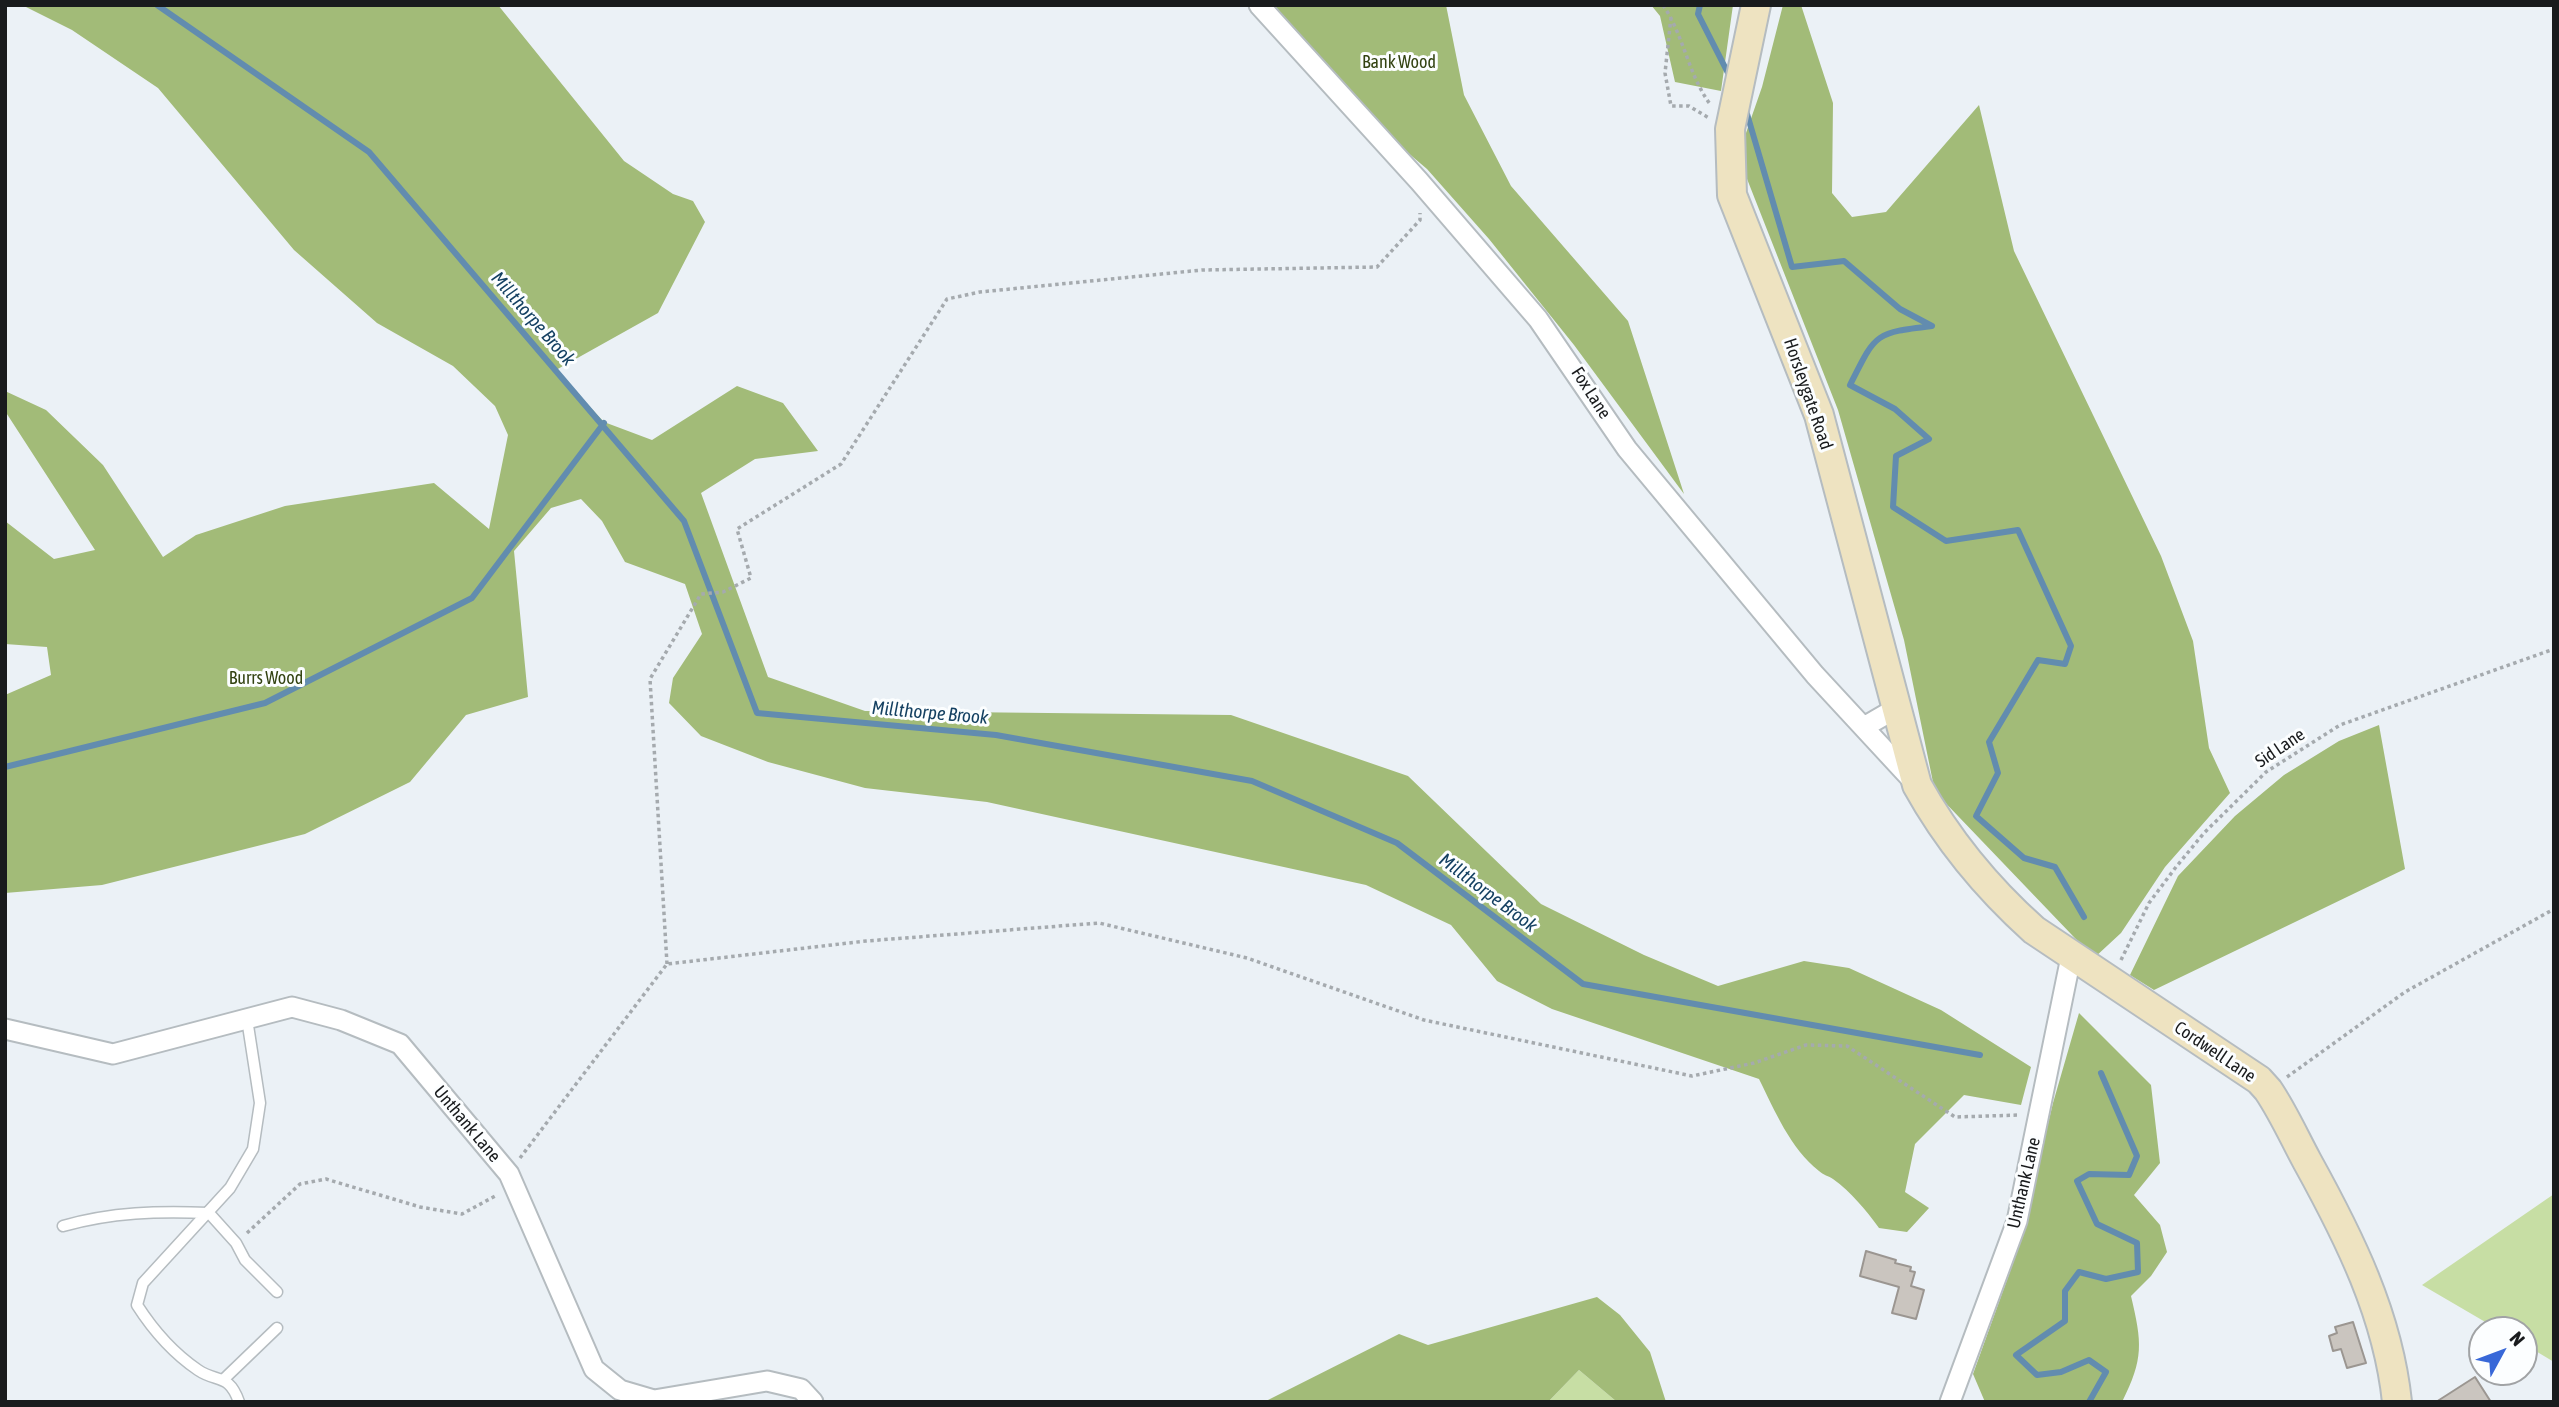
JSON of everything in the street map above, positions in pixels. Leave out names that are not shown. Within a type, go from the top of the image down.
[{"type":"main road","name":"Horsleygate Road","points":[[1756,5],[1730,129],[1732,195],[1819,415],[1917,785]]},
{"type":"main road","name":"Cordwell Lane","points":[[1917,785],[1942,830],[1988,884],[2034,930],[2259,1080],[2274,1099],[2326,1195],[2364,1275],[2392,1360],[2397,1402]]},
{"type":"street","name":"Fox Lane","points":[[1259,5],[1419,181],[1538,318],[1628,449],[1815,676],[1917,785]]},
{"type":"street","points":[[1864,727],[1895,709]]},
{"type":"street","name":"Unthank Lane","points":[[1950,1402],[2017,1222],[2071,957]]},
{"type":"street","name":"Unthank Lane","points":[[5,1029],[113,1054],[292,1007],[341,1020],[400,1044],[512,1180],[594,1369],[620,1390],[654,1400],[768,1381],[802,1389],[813,1402]]},
{"type":"lane","points":[[239,1402],[235,1390],[224,1379],[200,1372],[171,1347],[137,1305],[143,1283],[167,1252],[209,1213],[230,1188],[253,1149],[260,1103],[247,1019]]},
{"type":"lane","points":[[63,1226],[100,1216],[147,1211],[209,1213],[236,1243],[245,1260],[277,1292]]},
{"type":"lane","points":[[224,1379],[277,1328]]},
{"type":"path","points":[[1663,5],[1671,17],[1697,86],[1730,129]]},
{"type":"path","points":[[1671,17],[1665,73],[1671,106],[1689,106],[1730,129]]},
{"type":"path","points":[[236,1243],[300,1184],[326,1179],[420,1207],[462,1214],[512,1180],[667,964],[650,679],[701,594],[723,592],[751,578],[737,529],[841,464],[947,299],[980,292],[1202,270],[1377,268],[1420,220],[1420,211]]},
{"type":"path","name":"Sid Lane","points":[[2110,982],[2149,903],[2204,832],[2266,772],[2340,725],[2554,649]]},
{"type":"path","points":[[2279,1083],[2405,992],[2554,909]]},
{"type":"path","points":[[667,964],[866,941],[1099,923],[1247,958],[1424,1020],[1661,1070],[1692,1076],[1754,1063],[1806,1045],[1847,1046],[1955,1117],[2039,1115]]},
{"type":"green space","name":"Burrs Wood","points":[[22,5],[498,5],[624,161],[673,194],[693,201],[705,222],[658,313],[556,370],[604,422],[652,440],[737,386],[783,403],[818,451],[755,459],[701,493],[768,677],[865,711],[1231,715],[1408,776],[1541,904],[1644,955],[1718,986],[1804,961],[1849,968],[1941,1010],[2031,1067],[2021,1105],[1964,1095],[1915,1144],[1905,1192],[1929,1208],[1907,1232],[1879,1228],[1852,1195],[1809,1162],[1800,1151],[1784,1128],[1759,1079],[1552,1009],[1497,981],[1451,925],[1366,885],[987,802],[865,788],[768,762],[701,736],[669,703],[673,678],[702,634],[685,584],[625,562],[602,521],[581,499],[551,508],[514,551],[528,697],[466,715],[410,782],[305,834],[102,885],[5,893],[5,695],[51,675],[47,647],[5,644],[5,521],[54,559],[95,550],[5,411],[5,391],[46,410],[103,465],[163,557],[196,535],[285,506],[434,483],[489,529],[508,435],[495,406],[453,366],[377,323],[294,250],[158,88],[72,30]]},
{"type":"green space","name":"Bank Wood","points":[[1274,5],[1446,5],[1464,95],[1511,186],[1628,321],[1684,494],[1574,345],[1489,239],[1427,169],[1381,130]]},
{"type":"green space","points":[[1651,5],[1733,5],[1721,91],[1675,82],[1660,16]]},
{"type":"green space","points":[[1783,5],[1801,5],[1833,103],[1832,193],[1852,217],[1886,212],[1979,105],[2014,251],[2161,556],[2193,641],[2209,748],[2230,793],[2165,867],[2121,933],[2094,958],[1935,792],[1904,640],[1838,410],[1738,156],[1762,87]]},
{"type":"green space","points":[[2379,725],[2405,869],[2154,990],[2130,975],[2178,876],[2235,816],[2284,775],[2339,741]]},
{"type":"green space","points":[[2079,1013],[2151,1085],[2160,1163],[2134,1195],[2160,1225],[2167,1252],[2151,1276],[2131,1296],[2139,1350],[2134,1373],[2122,1402],[1985,1402],[1973,1374],[2017,1252],[2053,1103]]},
{"type":"green space","points":[[2554,1194],[2554,1362],[2538,1352],[2538,1316],[2475,1316],[2422,1285]]},
{"type":"green space","points":[[1597,1297],[1620,1315],[1650,1352],[1666,1402],[1617,1402],[1579,1370],[1548,1402],[1264,1402],[1399,1334],[1428,1345]]},
{"type":"green space","points":[[1579,1370],[1617,1402],[1548,1402]]},
{"type":"building","points":[[1866,1251],[1896,1260],[1895,1263],[1911,1267],[1910,1271],[1915,1272],[1911,1286],[1924,1290],[1916,1319],[1892,1313],[1899,1287],[1860,1276]]},
{"type":"building","points":[[2353,1322],[2366,1363],[2347,1368],[2341,1349],[2333,1351],[2329,1336],[2337,1333],[2335,1327]]},
{"type":"building","points":[[2468,1381],[2468,1386],[2481,1386],[2491,1402],[2436,1402]]},
{"type":"waterway","name":"Millthorpe Brook","points":[[157,5],[369,152],[684,521],[757,713],[996,735],[1252,781],[1397,843],[1583,984],[1980,1055]]},
{"type":"waterway","points":[[1700,5],[1698,14],[1731,79]]},
{"type":"waterway","points":[[1745,107],[1792,267],[1844,261],[1900,309],[1932,326],[1898,331],[1879,339],[1872,345],[1850,385],[1895,409],[1929,439],[1896,456],[1893,507],[1946,541],[2018,530],[2071,646],[2065,664],[2038,660],[1989,742],[1998,773],[1976,816],[2024,858],[2055,867],[2084,917]]},
{"type":"waterway","points":[[5,767],[265,703],[472,598],[604,423]]},
{"type":"waterway","name":"Millthorpe Brook","points":[[2089,1402],[2106,1372],[2089,1360],[2061,1372],[2037,1375],[2016,1355],[2065,1321],[2065,1291],[2079,1272],[2106,1279],[2138,1272],[2137,1243],[2097,1224],[2077,1181],[2089,1174],[2129,1175],[2137,1156],[2101,1073]]}]
